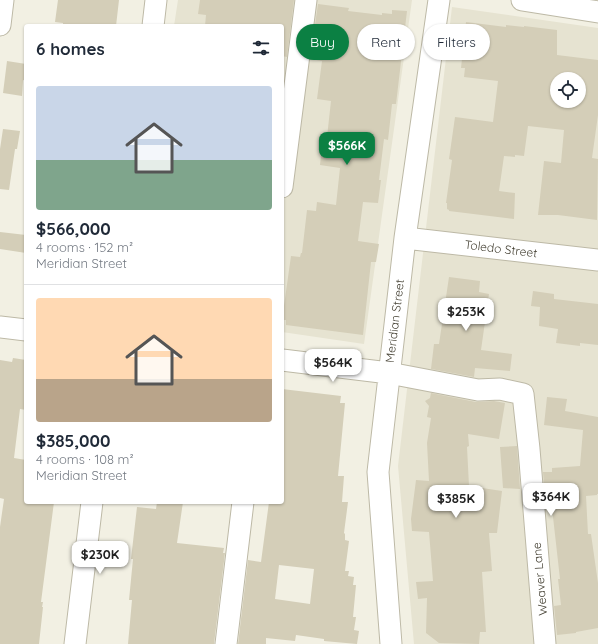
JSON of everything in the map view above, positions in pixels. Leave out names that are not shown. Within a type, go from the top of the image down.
[{"type":"street","points":[[0,25],[3,0]]},
{"type":"street","points":[[153,24],[156,0]]},
{"type":"street","points":[[284,171],[306,0]]},
{"type":"street","name":"Meridian Street","points":[[391,644],[378,472],[405,238],[439,0]]},
{"type":"street","points":[[522,0],[598,12]]},
{"type":"street","name":"Toledo Street","points":[[405,238],[598,260]]},
{"type":"street","points":[[0,327],[24,330]]},
{"type":"street","points":[[284,360],[389,373]]},
{"type":"street","name":"Weaver Lane","points":[[389,373],[478,390],[500,389],[523,394],[545,644]]},
{"type":"street","points":[[75,644],[92,504]]},
{"type":"street","points":[[226,644],[243,504]]},
{"type":"shaded area","points":[[178,0],[412,0],[409,24],[357,24],[357,60],[404,60],[364,344],[284,332],[284,24],[174,24]]},
{"type":"shaded area","points":[[452,7],[598,28],[598,644],[414,644],[398,466],[446,60],[490,60],[490,24],[450,24]]},
{"type":"building","points":[[58,0],[119,0],[116,24],[63,24],[55,22]]},
{"type":"building","points":[[200,0],[294,0],[287,57],[284,56],[284,24],[205,24],[206,15],[198,14]]},
{"type":"building","points":[[318,4],[349,8],[348,11],[382,15],[382,13],[392,14],[392,10],[407,11],[405,24],[357,24],[357,60],[401,60],[396,104],[392,104],[388,140],[384,139],[378,203],[363,202],[358,241],[379,244],[376,262],[371,262],[363,335],[286,325],[286,320],[284,320],[284,306],[291,256],[300,257],[302,253],[307,210],[316,211],[317,202],[336,205],[340,168],[320,165],[322,146],[326,146],[331,101],[317,99],[322,61],[316,60],[349,60],[349,24],[315,24]]},
{"type":"building","points":[[466,22],[482,24],[466,24]]},
{"type":"building","points":[[490,25],[506,27],[506,25],[524,26],[557,30],[557,55],[598,60],[598,115],[592,158],[598,159],[597,220],[558,215],[538,215],[544,161],[561,163],[564,130],[528,126],[524,156],[504,156],[499,191],[515,193],[514,219],[449,211],[447,209],[446,203],[452,160],[449,159],[455,117],[493,122],[498,81],[464,77],[465,68],[461,68],[462,60],[490,60]]},
{"type":"building","points":[[7,61],[24,64],[22,96],[3,93]]},
{"type":"building","points":[[3,129],[20,131],[17,149],[15,149],[9,190],[0,189],[0,149]]},
{"type":"building","points":[[0,232],[24,235],[24,253],[0,249]]},
{"type":"building","points":[[449,277],[480,281],[479,292],[489,294],[481,350],[512,354],[510,371],[475,368],[474,377],[431,369],[434,344],[439,344]]},
{"type":"building","points":[[533,291],[554,294],[554,299],[598,304],[598,345],[580,343],[580,346],[556,343],[558,329],[539,326],[540,307],[531,306]]},
{"type":"building","points":[[13,358],[24,360],[24,410],[20,409],[14,458],[24,460],[24,504],[54,504],[41,602],[43,602],[43,607],[39,644],[0,644],[0,527],[4,499],[0,498],[0,360],[12,362]]},
{"type":"building","points":[[284,389],[341,396],[340,403],[345,403],[338,476],[344,476],[342,502],[348,502],[344,533],[345,540],[349,541],[345,571],[349,571],[348,576],[354,577],[353,585],[356,585],[353,617],[356,617],[354,630],[359,631],[357,644],[324,641],[324,639],[296,635],[295,641],[266,638],[266,644],[238,644],[248,560],[261,562],[269,504],[284,504]],"holes":[[[279,565],[314,569],[310,604],[275,599]]]},
{"type":"building","points":[[431,393],[476,402],[494,401],[505,403],[499,439],[468,434],[469,446],[467,447],[469,486],[502,491],[497,533],[489,533],[492,571],[482,572],[486,632],[480,632],[479,644],[439,643],[426,633],[427,598],[418,599],[416,582],[433,581],[429,532],[412,531],[411,519],[416,480],[429,481],[427,443],[431,418],[427,417],[429,406],[425,401],[430,398]]},
{"type":"building","points":[[547,397],[567,399],[565,411],[598,417],[598,494],[586,496],[588,534],[591,534],[598,583],[598,628],[576,633],[557,635],[554,606],[561,605],[558,579],[560,579],[552,508],[546,509],[543,472],[552,472],[552,468],[580,466],[583,430],[544,425]]},
{"type":"building","points":[[517,446],[520,489],[503,488],[500,447]]},
{"type":"building","points":[[157,504],[183,504],[177,543],[224,548],[223,553],[225,553],[214,644],[128,644],[132,600],[129,600],[133,559],[131,559],[137,507],[156,509]]}]
